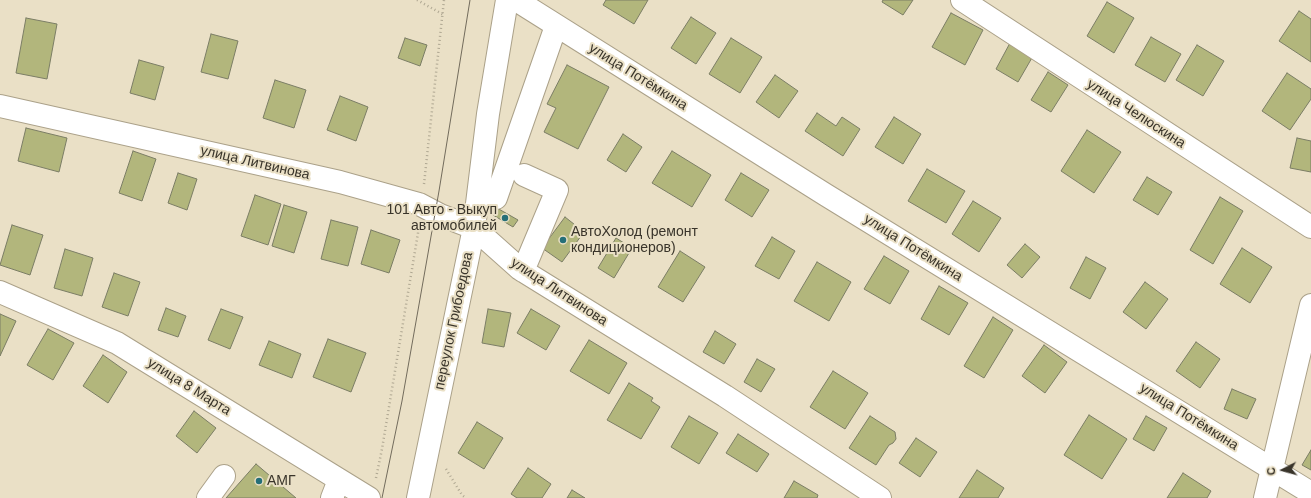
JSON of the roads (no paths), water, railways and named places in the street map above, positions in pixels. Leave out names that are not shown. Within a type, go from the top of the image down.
[{"type":"street","name":"переулок Грибоедова","points":[[418,498],[474,228],[488,114],[507,0]]},
{"type":"street","name":"улица Потёмкина","points":[[516,0],[819,190],[1272,468],[1311,494]]},
{"type":"street","name":"улица Челюскина","points":[[962,0],[1311,228]]},
{"type":"street","points":[[496,198],[556,26]]},
{"type":"street","name":"улица Литвинова","points":[[0,106],[340,182],[419,204],[440,215],[474,228],[523,271],[725,396],[880,498]]},
{"type":"street","points":[[523,271],[557,190],[524,175]]},
{"type":"street","name":"улица 8 Марта","points":[[0,292],[117,343],[336,489],[372,491]]},
{"type":"street","points":[[1265,498],[1311,305]]},
{"type":"street","points":[[208,498],[224,476]]},
{"type":"street","points":[[422,476],[425,498]]},
{"type":"tram line","points":[[382,498],[402,401],[439,191],[470,0]]},
{"type":"place","name":"101 Авто - Выкуп автомобилей","points":[[505,218]]},
{"type":"place","name":"АвтоХолод (ремонт кондиционеров)","points":[[563,240]]},
{"type":"place","name":"АМГ","points":[[259,481]]}]
